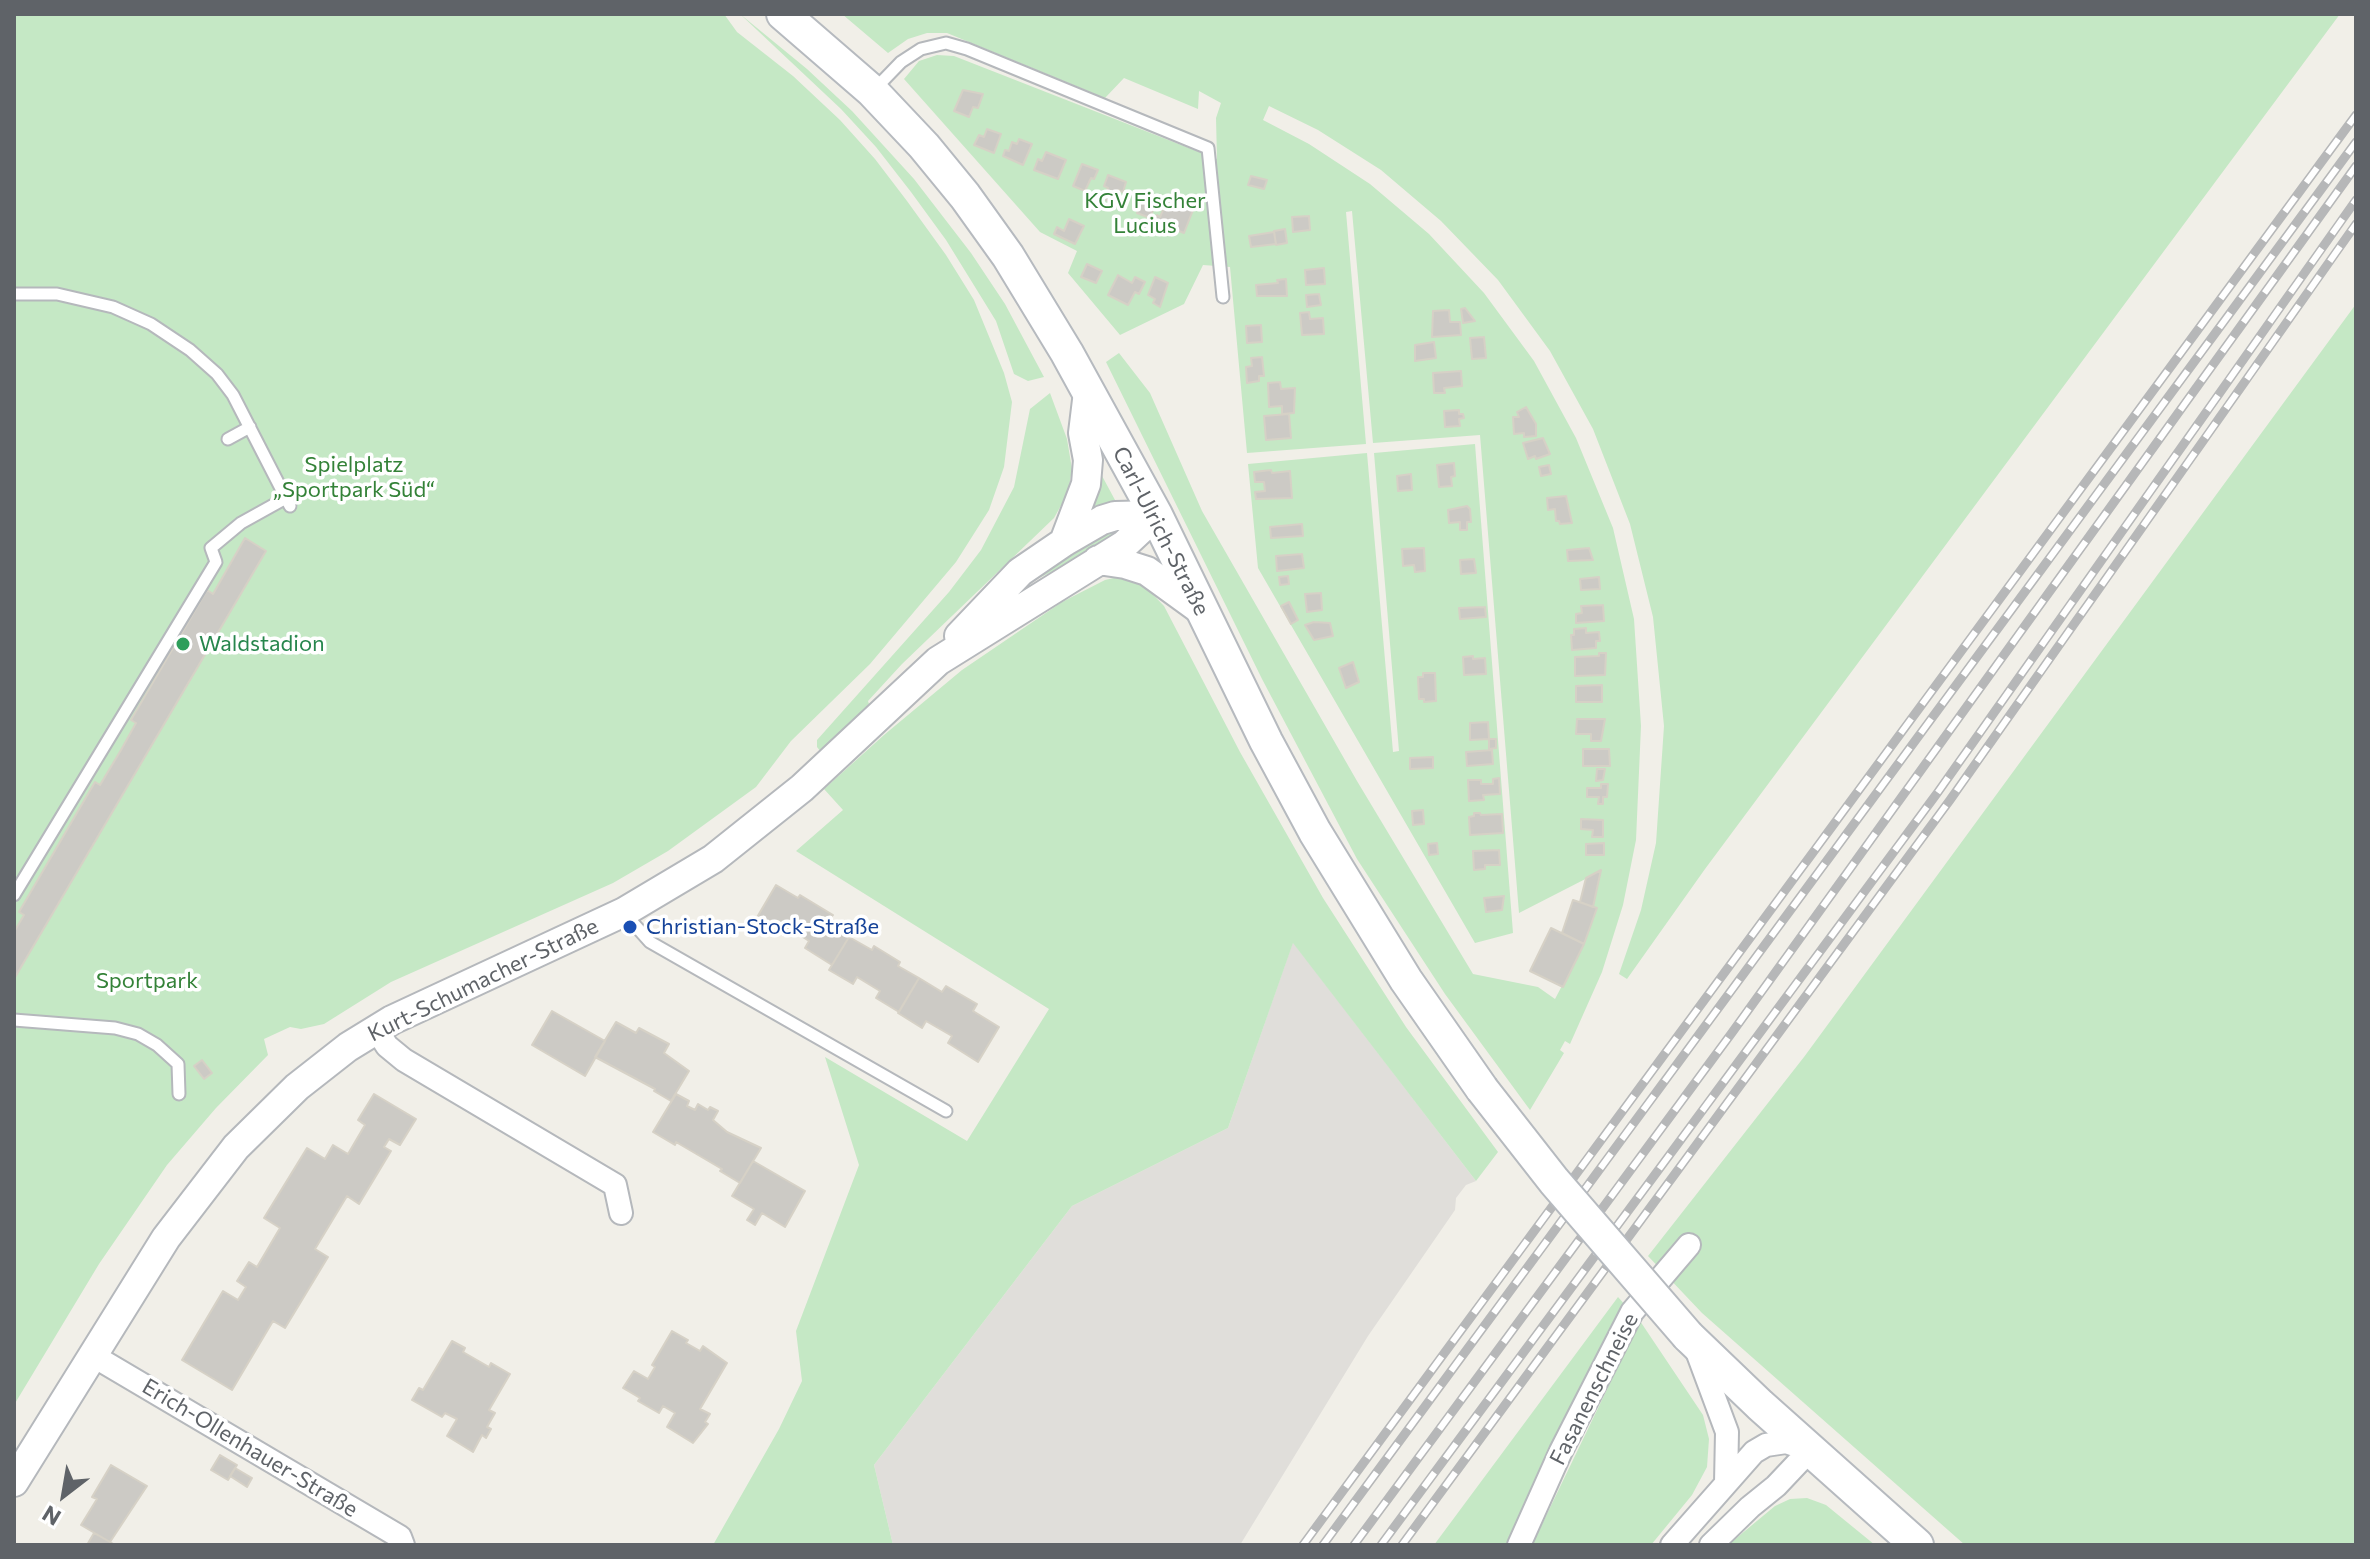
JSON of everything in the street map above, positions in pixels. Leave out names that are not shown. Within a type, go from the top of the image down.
[{"type":"main road","name":"Carl-Ulrich-Straße","points":[[783,14],[872,91],[924,146],[1008,256],[1067,353],[1156,515],[1266,741],[1342,877],[1414,991],[1482,1089],[1554,1181],[1691,1338],[1917,1545]]},
{"type":"street","points":[[1064,542],[1086,484],[1088,460],[1083,433],[1087,390]]},
{"type":"street","name":"Kurt-Schumacher-Straße","points":[[14,1482],[166,1238],[236,1147],[297,1087],[376,1029],[624,912],[701,866],[766,819],[841,753],[938,661],[969,623],[1020,572],[1102,520],[1115,516],[1156,515]]},
{"type":"street","name":"Kurt-Schumacher-Straße","points":[[938,661],[1124,545],[1156,515]]},
{"type":"street","points":[[1098,560],[1147,571],[1202,611]]},
{"type":"street","points":[[376,1029],[387,1046],[404,1060],[615,1185],[621,1213]]},
{"type":"street","name":"Fasanenschneise","points":[[1519,1545],[1561,1451],[1632,1312],[1689,1245]]},
{"type":"street","points":[[1691,1338],[1727,1432],[1726,1483]]},
{"type":"street","name":"Erich-Ollenhauer-Straße","points":[[92,1355],[400,1537],[403,1545]]},
{"type":"street","points":[[1672,1545],[1754,1452],[1766,1445],[1786,1442],[1810,1450],[1776,1486],[1711,1545]]},
{"type":"lane","points":[[872,91],[901,62],[921,49],[946,43],[1208,148],[1223,297]]},
{"type":"lane","points":[[14,294],[36,293],[76,298],[113,307],[151,324],[190,350],[217,374],[233,395],[288,502],[241,523],[211,548],[216,562],[14,895]]},
{"type":"lane","points":[[228,439],[250,427]]},
{"type":"lane","points":[[624,912],[650,942],[946,1111]]},
{"type":"lane","points":[[14,1020],[115,1028],[138,1034],[157,1045],[178,1064],[179,1094]]},
{"type":"shaded area","points":[[1293,942],[1476,1181],[1466,1185],[1456,1198],[1455,1210],[1368,1336],[1240,1545],[893,1545],[874,1465],[1072,1206],[1228,1128]]},
{"type":"green space","points":[[14,14],[724,14],[737,32],[793,76],[840,120],[907,201],[974,300],[1004,373],[1012,402],[1004,467],[989,510],[956,562],[870,664],[791,741],[756,787],[668,851],[613,883],[391,982],[324,1024],[301,1029],[290,1027],[264,1039],[268,1055],[216,1108],[167,1165],[99,1264],[14,1405]]},
{"type":"green space","points":[[740,14],[852,111],[914,179],[971,253],[1005,304],[1044,377],[1028,381],[1014,374],[996,321],[946,240],[911,192],[841,109]]},
{"type":"green space","name":"KGV Fischer Lucius","points":[[842,14],[2340,14],[1705,869],[1627,979],[1619,974],[1641,910],[1656,843],[1664,726],[1653,617],[1630,524],[1593,429],[1550,351],[1498,280],[1441,221],[1381,170],[1318,130],[1269,106],[1263,120],[1309,144],[1370,184],[1429,234],[1484,293],[1534,361],[1576,438],[1613,528],[1634,619],[1641,726],[1636,840],[1623,905],[1602,972],[1570,1044],[1565,1041],[1560,1050],[1564,1053],[1530,1110],[1445,994],[1357,859],[1262,679],[1106,362],[1119,353],[1150,393],[1202,511],[1357,781],[1473,974],[1538,987],[1555,999],[1584,944],[1596,909],[1593,907],[1601,871],[1519,913],[1480,435],[1373,443],[1352,211],[1346,212],[1366,444],[1247,453],[1230,267],[1203,265],[1184,304],[1120,335],[1068,273],[1077,251],[1040,232],[904,79],[919,61],[937,55],[954,56],[1217,159],[1216,118],[1221,103],[1199,91],[1198,109],[1124,78],[1105,98],[947,33],[927,33],[908,39],[888,53]]},
{"type":"green space","points":[[2356,304],[2356,1545],[1965,1545],[1702,1313],[1648,1256],[1804,1057]]},
{"type":"green space","points":[[1050,393],[1067,439],[1072,469],[1068,493],[1054,518],[902,664],[868,701],[869,704],[821,752],[817,740],[949,592],[981,550],[1014,487],[1030,409]]},
{"type":"green space","points":[[1475,444],[1513,933],[1475,943],[1258,568],[1248,464],[1367,453],[1393,752],[1399,751],[1374,453]]},
{"type":"green space","points":[[1099,474],[1115,500],[1092,513],[1090,512]]},
{"type":"green space","points":[[1120,527],[1123,531],[1080,558],[1039,578],[1036,574],[1101,533]]},
{"type":"green space","points":[[1118,577],[1139,580],[1164,606],[1240,752],[1323,898],[1406,1027],[1498,1152],[1476,1181],[1293,943],[1228,1128],[1072,1206],[874,1465],[893,1545],[713,1545],[779,1429],[802,1381],[796,1331],[859,1165],[825,1057],[967,1141],[1049,1009],[796,851],[843,810],[824,789],[884,735],[962,670],[1062,602],[1105,580]]},
{"type":"green space","points":[[1618,1297],[1627,1307],[1510,1545],[1434,1545]]},
{"type":"green space","points":[[1640,1321],[1703,1415],[1709,1439],[1707,1467],[1692,1495],[1651,1545],[1532,1545]]},
{"type":"green space","points":[[1807,1498],[1826,1505],[1875,1545],[1728,1545],[1775,1506],[1790,1499]]},
{"type":"building","points":[[963,90],[983,94],[978,108],[973,107],[969,117],[954,111]]},
{"type":"building","points":[[987,129],[1001,134],[994,153],[974,145],[979,135],[984,137]]},
{"type":"building","points":[[1019,139],[1032,144],[1023,165],[1003,156],[1012,142],[1017,144]]},
{"type":"building","points":[[1046,152],[1066,160],[1058,179],[1034,170],[1038,159],[1042,161]]},
{"type":"building","points":[[1082,164],[1098,170],[1085,191],[1073,186]]},
{"type":"building","points":[[1108,175],[1126,182],[1123,192],[1118,190],[1113,203],[1104,199]]},
{"type":"building","points":[[1251,176],[1267,180],[1264,189],[1248,185]]},
{"type":"building","points":[[1145,192],[1158,197],[1150,218],[1137,213]]},
{"type":"building","points":[[1173,202],[1193,210],[1184,233],[1154,221],[1157,215],[1160,217],[1166,203],[1171,206]]},
{"type":"building","points":[[1309,216],[1310,230],[1293,232],[1292,217]]},
{"type":"building","points":[[1069,219],[1084,226],[1075,244],[1054,234],[1057,227],[1064,231]]},
{"type":"building","points":[[1285,229],[1287,243],[1276,245],[1274,231]]},
{"type":"building","points":[[1274,232],[1276,244],[1251,247],[1249,236]]},
{"type":"building","points":[[1087,264],[1102,271],[1096,283],[1081,277]]},
{"type":"building","points":[[1324,268],[1325,284],[1306,285],[1305,270]]},
{"type":"building","points":[[1118,275],[1132,283],[1135,277],[1145,282],[1128,305],[1108,295]]},
{"type":"building","points":[[1155,277],[1168,283],[1160,307],[1148,295]]},
{"type":"building","points":[[1286,279],[1287,296],[1257,296],[1256,285]]},
{"type":"building","points":[[1319,294],[1321,305],[1307,307],[1306,295]]},
{"type":"building","points":[[1465,308],[1475,321],[1463,323],[1461,309]]},
{"type":"building","points":[[1449,310],[1450,322],[1460,322],[1461,335],[1432,337],[1433,311]]},
{"type":"building","points":[[1309,312],[1310,319],[1323,318],[1324,334],[1302,335],[1300,313]]},
{"type":"building","points":[[1261,325],[1262,342],[1247,343],[1246,326]]},
{"type":"building","points":[[1484,337],[1486,358],[1472,359],[1470,338]]},
{"type":"building","points":[[1434,342],[1436,358],[1415,361],[1415,345]]},
{"type":"building","points":[[1262,357],[1264,376],[1259,376],[1259,381],[1247,383],[1246,367],[1252,366],[1251,358]]},
{"type":"building","points":[[1461,371],[1462,386],[1444,388],[1445,393],[1434,393],[1433,373]]},
{"type":"building","points":[[1280,382],[1281,389],[1295,388],[1294,413],[1282,414],[1282,406],[1269,407],[1268,383]]},
{"type":"building","points":[[1526,407],[1536,424],[1536,436],[1514,434],[1513,417],[1519,417],[1517,412]]},
{"type":"building","points":[[1459,410],[1464,418],[1459,419],[1460,426],[1445,427],[1444,411]]},
{"type":"building","points":[[1289,414],[1291,438],[1266,440],[1264,416]]},
{"type":"building","points":[[1543,438],[1550,454],[1528,459],[1523,443]]},
{"type":"building","points":[[1454,463],[1452,486],[1439,487],[1437,465]]},
{"type":"building","points":[[1549,465],[1551,474],[1541,476],[1539,467]]},
{"type":"building","points":[[1271,470],[1272,473],[1290,471],[1292,498],[1256,499],[1255,492],[1265,491],[1264,482],[1255,482],[1254,472]]},
{"type":"building","points":[[1411,474],[1412,490],[1398,491],[1397,476]]},
{"type":"building","points":[[1566,496],[1572,523],[1560,524],[1556,521],[1555,509],[1548,510],[1547,498]]},
{"type":"building","points":[[1467,506],[1471,522],[1467,522],[1467,530],[1460,530],[1460,522],[1449,523],[1448,510]]},
{"type":"building","points":[[1302,524],[1303,536],[1271,538],[1270,527]]},
{"type":"building","points":[[245,538],[266,551],[14,979],[14,932],[24,915],[19,912],[95,782],[100,785],[121,750],[136,723],[131,720],[207,590],[213,594]]},
{"type":"building","points":[[1424,548],[1425,571],[1415,572],[1414,565],[1403,566],[1402,549]]},
{"type":"building","points":[[1589,548],[1593,560],[1568,561],[1567,550]]},
{"type":"building","points":[[1302,554],[1304,568],[1277,571],[1276,556]]},
{"type":"building","points":[[1474,559],[1476,573],[1461,574],[1460,560]]},
{"type":"building","points":[[1288,576],[1289,584],[1280,585],[1279,577]]},
{"type":"building","points":[[1599,577],[1600,589],[1581,590],[1580,579]]},
{"type":"building","points":[[1321,593],[1322,610],[1307,612],[1305,594]]},
{"type":"building","points":[[1289,602],[1298,620],[1291,624],[1281,606]]},
{"type":"building","points":[[1603,605],[1604,621],[1576,623],[1576,614],[1582,613],[1581,606]]},
{"type":"building","points":[[1485,607],[1486,617],[1460,619],[1459,608]]},
{"type":"building","points":[[1330,623],[1333,636],[1314,640],[1305,625]]},
{"type":"building","points":[[1586,628],[1586,633],[1599,632],[1600,641],[1596,641],[1596,648],[1572,650],[1571,635],[1574,635],[1574,629]]},
{"type":"building","points":[[1599,653],[1606,653],[1605,675],[1575,676],[1575,657],[1599,656]]},
{"type":"building","points":[[1473,656],[1473,659],[1485,658],[1486,674],[1464,675],[1463,657]]},
{"type":"building","points":[[1353,662],[1359,682],[1346,688],[1339,668]]},
{"type":"building","points":[[1423,673],[1435,673],[1436,701],[1419,699],[1418,677],[1423,677]]},
{"type":"building","points":[[1602,685],[1602,702],[1576,702],[1576,686]]},
{"type":"building","points":[[1577,719],[1605,719],[1601,741],[1591,741],[1591,734],[1576,734]]},
{"type":"building","points":[[1488,722],[1489,739],[1470,740],[1470,723]]},
{"type":"building","points":[[1489,739],[1496,739],[1496,748],[1489,749]]},
{"type":"building","points":[[1583,749],[1609,749],[1610,766],[1583,766]]},
{"type":"building","points":[[1492,750],[1493,764],[1467,766],[1466,752]]},
{"type":"building","points":[[1433,757],[1433,768],[1410,769],[1410,758]]},
{"type":"building","points":[[1597,769],[1605,769],[1603,780],[1596,781]]},
{"type":"building","points":[[1499,778],[1500,794],[1483,795],[1484,800],[1469,801],[1468,780],[1493,784],[1493,779]]},
{"type":"building","points":[[1601,784],[1608,784],[1607,797],[1603,797],[1603,804],[1598,804],[1599,797],[1587,797],[1587,788],[1601,788]]},
{"type":"building","points":[[1423,810],[1424,824],[1413,825],[1412,811]]},
{"type":"building","points":[[1474,813],[1502,814],[1503,833],[1470,835],[1469,817]]},
{"type":"building","points":[[1581,819],[1603,820],[1603,837],[1592,837],[1593,830],[1581,829]]},
{"type":"building","points":[[1437,843],[1438,854],[1429,855],[1428,844]]},
{"type":"building","points":[[1604,843],[1604,855],[1586,855],[1586,844]]},
{"type":"building","points":[[1499,850],[1500,865],[1485,865],[1485,869],[1474,870],[1473,851]]},
{"type":"building","points":[[1601,870],[1593,907],[1580,902],[1586,878]]},
{"type":"building","points":[[776,885],[833,915],[830,918],[852,932],[832,965],[805,948],[809,941],[789,928],[784,936],[756,919]]},
{"type":"building","points":[[1504,896],[1502,910],[1486,912],[1484,898]]},
{"type":"building","points":[[1573,900],[1597,908],[1584,944],[1562,933]]},
{"type":"building","points":[[1551,928],[1584,944],[1563,987],[1530,971]]},
{"type":"building","points":[[849,937],[872,950],[874,946],[919,978],[899,1012],[876,998],[880,991],[857,977],[853,984],[829,970]]},
{"type":"building","points":[[919,978],[942,992],[946,986],[977,1004],[973,1011],[999,1027],[978,1062],[948,1043],[952,1036],[926,1021],[922,1028],[898,1013]]},
{"type":"building","points":[[552,1011],[605,1041],[585,1076],[532,1045]]},
{"type":"building","points":[[616,1022],[636,1033],[639,1028],[669,1044],[664,1053],[689,1071],[671,1101],[595,1057]]},
{"type":"building","points":[[202,1060],[212,1073],[204,1079],[194,1066]]},
{"type":"building","points":[[374,1094],[416,1119],[400,1145],[389,1139],[384,1147],[391,1151],[359,1204],[347,1196],[315,1249],[328,1257],[285,1328],[273,1321],[232,1390],[182,1360],[223,1291],[238,1300],[246,1287],[237,1281],[249,1262],[257,1267],[280,1228],[264,1218],[307,1148],[325,1159],[333,1145],[348,1154],[365,1125],[358,1120]]},
{"type":"building","points":[[676,1094],[689,1101],[687,1106],[695,1110],[698,1104],[718,1111],[713,1120],[727,1132],[761,1148],[740,1183],[676,1142],[675,1145],[653,1132]]},
{"type":"building","points":[[753,1161],[805,1191],[785,1227],[762,1213],[755,1225],[747,1220],[754,1209],[732,1196]]},
{"type":"building","points":[[672,1331],[688,1340],[686,1343],[700,1351],[703,1346],[727,1363],[700,1409],[710,1414],[705,1422],[708,1424],[693,1443],[667,1427],[675,1413],[663,1406],[659,1413],[623,1388],[634,1371],[648,1379],[655,1367],[652,1365]]},
{"type":"building","points":[[452,1341],[465,1348],[463,1352],[489,1367],[491,1363],[510,1374],[489,1410],[495,1413],[487,1427],[491,1429],[486,1438],[482,1435],[473,1452],[447,1436],[457,1419],[445,1413],[442,1417],[412,1400],[419,1388],[423,1390]]},
{"type":"building","points":[[220,1455],[237,1465],[228,1480],[211,1470]]},
{"type":"building","points":[[111,1465],[147,1486],[110,1542],[81,1525],[97,1499],[92,1497]]},
{"type":"building","points":[[235,1468],[252,1478],[247,1487],[230,1476]]},
{"type":"building","points":[[94,1533],[110,1542],[115,1545],[87,1545]]},
{"type":"railway","points":[[1303,1545],[2356,115]]},
{"type":"railway","points":[[1323,1545],[2356,142]]},
{"type":"railway","points":[[1354,1545],[1731,1034],[2356,166]]},
{"type":"railway","points":[[1381,1545],[1938,792],[2356,200]]},
{"type":"railway","points":[[1402,1545],[1950,800],[2356,224]]},
{"type":"place","name":"Waldstadion","points":[[183,644]]},
{"type":"place","name":"Christian-Stock-Straße","points":[[630,927]]},
{"type":"park label","name":"Spielplatz „Sportpark Süd“","points":[[354,478]]},
{"type":"park label","name":"Sportpark","points":[[147,981]]}]
